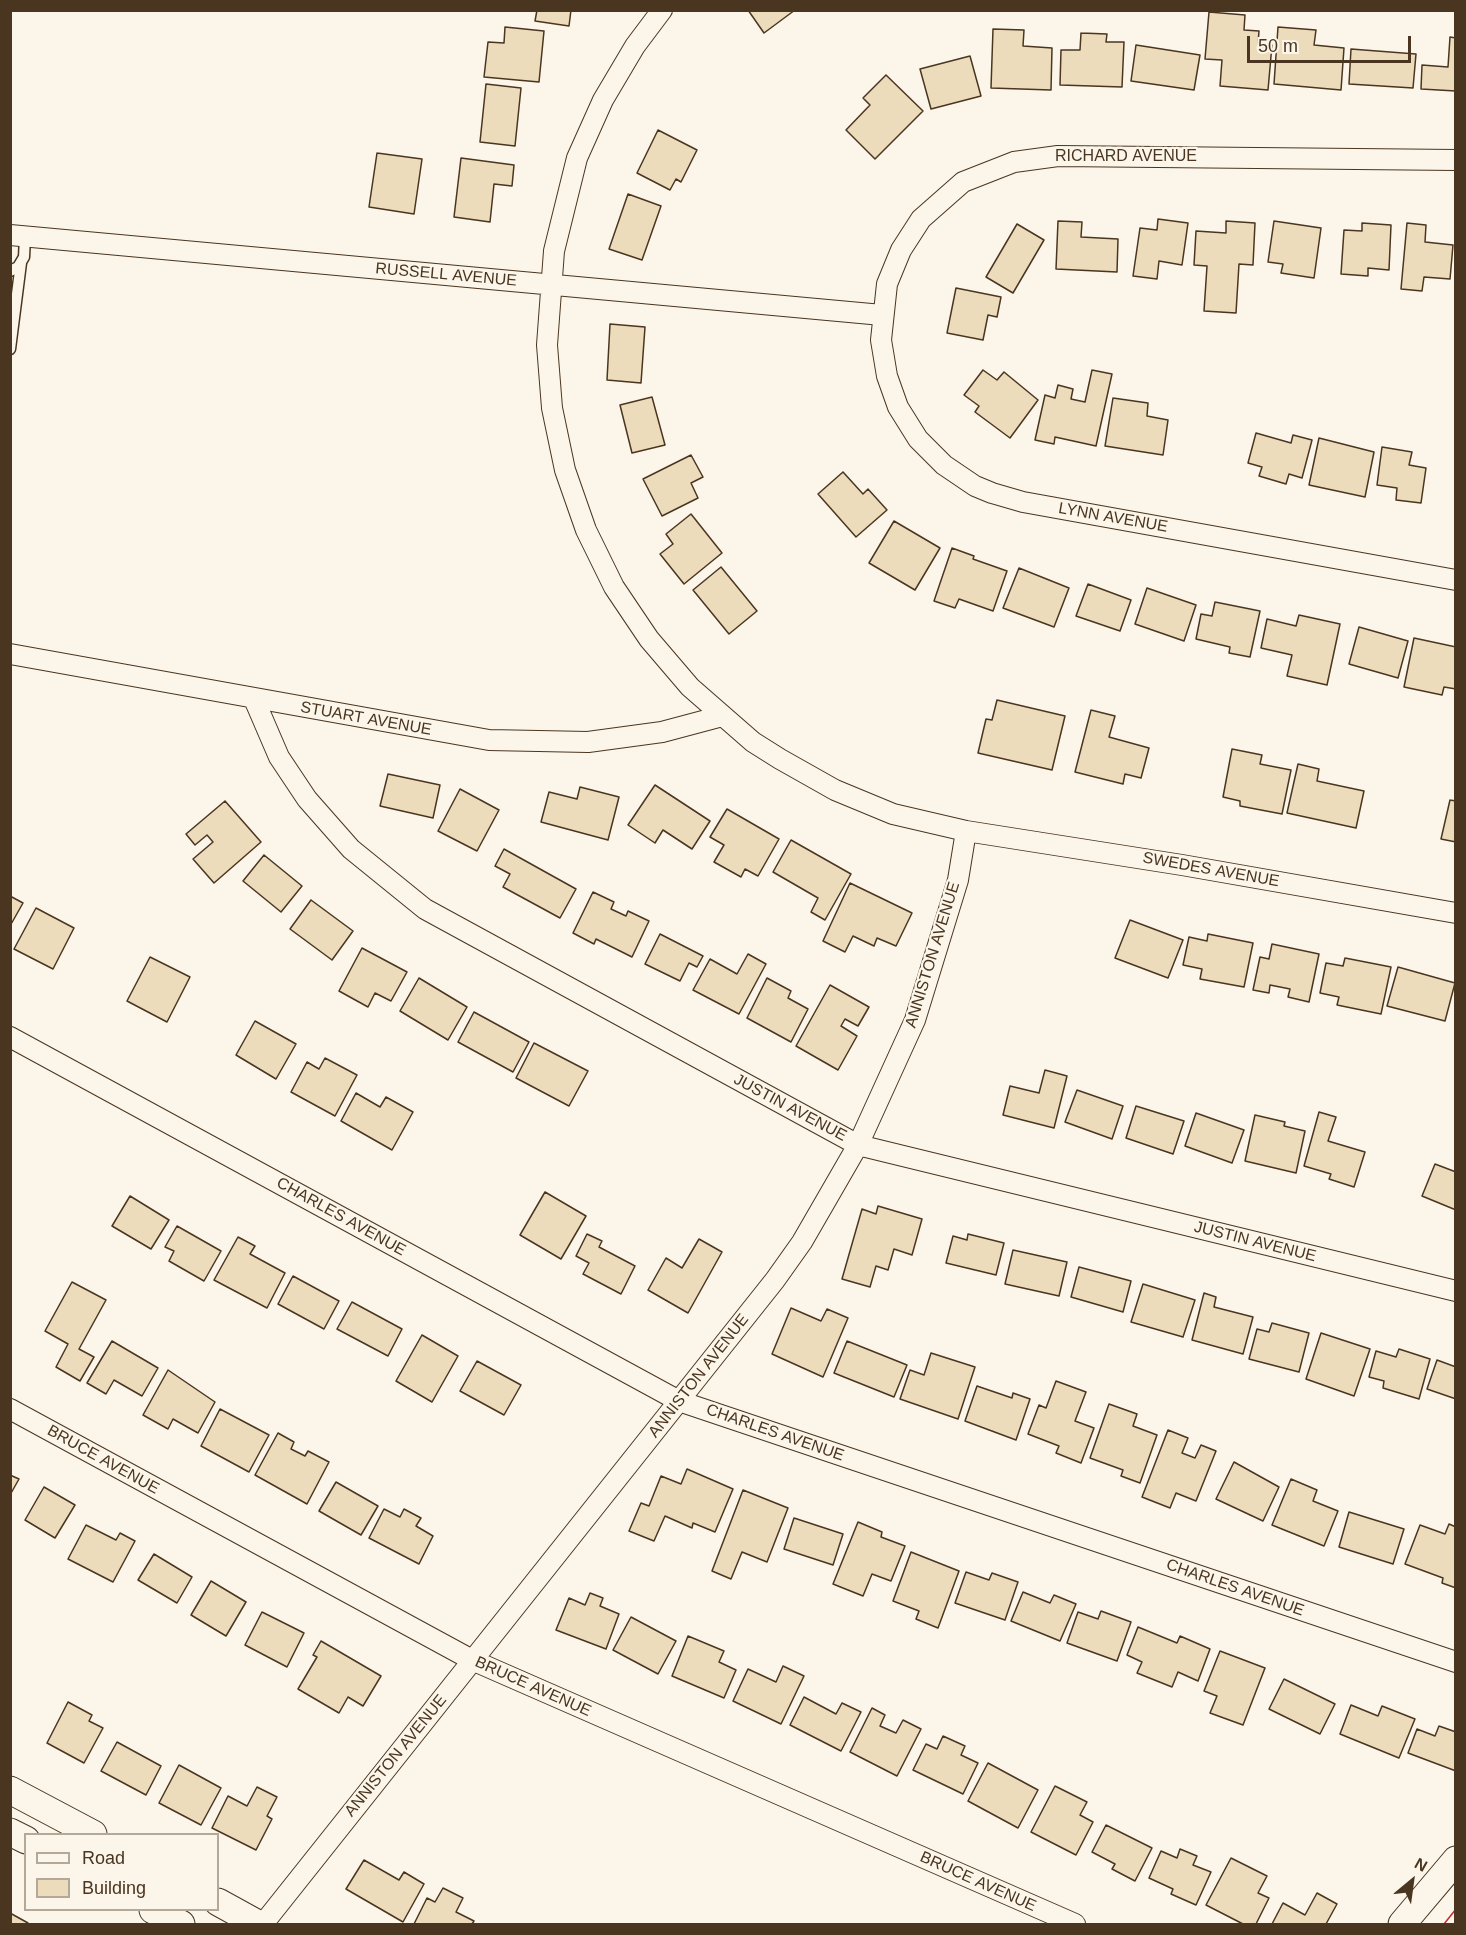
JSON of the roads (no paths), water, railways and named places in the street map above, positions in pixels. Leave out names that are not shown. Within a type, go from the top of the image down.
[{"type":"main road","points":[[10,1790],[91,1833]]},
{"type":"main road","points":[[10,1832],[24,1839]]},
{"type":"main road","points":[[1402,1924],[1455,1860]]},
{"type":"main road","points":[[219,1903],[258,1924]]},
{"type":"main road","points":[[155,1911],[181,1924]]},
{"type":"street","points":[[662,10],[635,45],[603,100],[577,158],[554,251],[549,284],[547,345],[552,408],[565,470],[582,520],[614,587],[649,639],[690,687],[722,716],[780,759],[835,790],[894,814],[966,831]]},
{"type":"street","name":"RICHARD AVENUE","points":[[882,315],[887,285],[901,250],[921,219],[963,182],[1014,162],[1058,156],[1455,160]]},
{"type":"street","name":"RUSSELL AVENUE","points":[[18,236],[882,315]]},
{"type":"street","name":"LYNN AVENUE","points":[[882,315],[883,358],[898,407],[918,439],[944,465],[975,486],[1023,502],[1455,580]]},
{"type":"street","name":"STUART AVENUE","points":[[10,654],[456,736],[555,744],[629,738],[722,716]]},
{"type":"street","name":"JUSTIN AVENUE","points":[[254,699],[279,757],[322,818],[375,871],[424,909],[858,1145],[1455,1292]]},
{"type":"street","name":"ANNISTON AVENUE","points":[[263,1924],[775,1280],[827,1202],[858,1145],[915,1020],[952,900],[966,831]]},
{"type":"street","name":"SWEDES AVENUE","points":[[966,831],[1182,865],[1455,913]]},
{"type":"street","name":"CHARLES AVENUE","points":[[10,1037],[680,1401],[1455,1662]]},
{"type":"street","name":"BRUCE AVENUE","points":[[10,1409],[472,1660],[1075,1924]]},
{"type":"lane","points":[[10,349],[21,264],[24,257],[18,236]]},
{"type":"lane","points":[[10,271],[21,264]]}]
